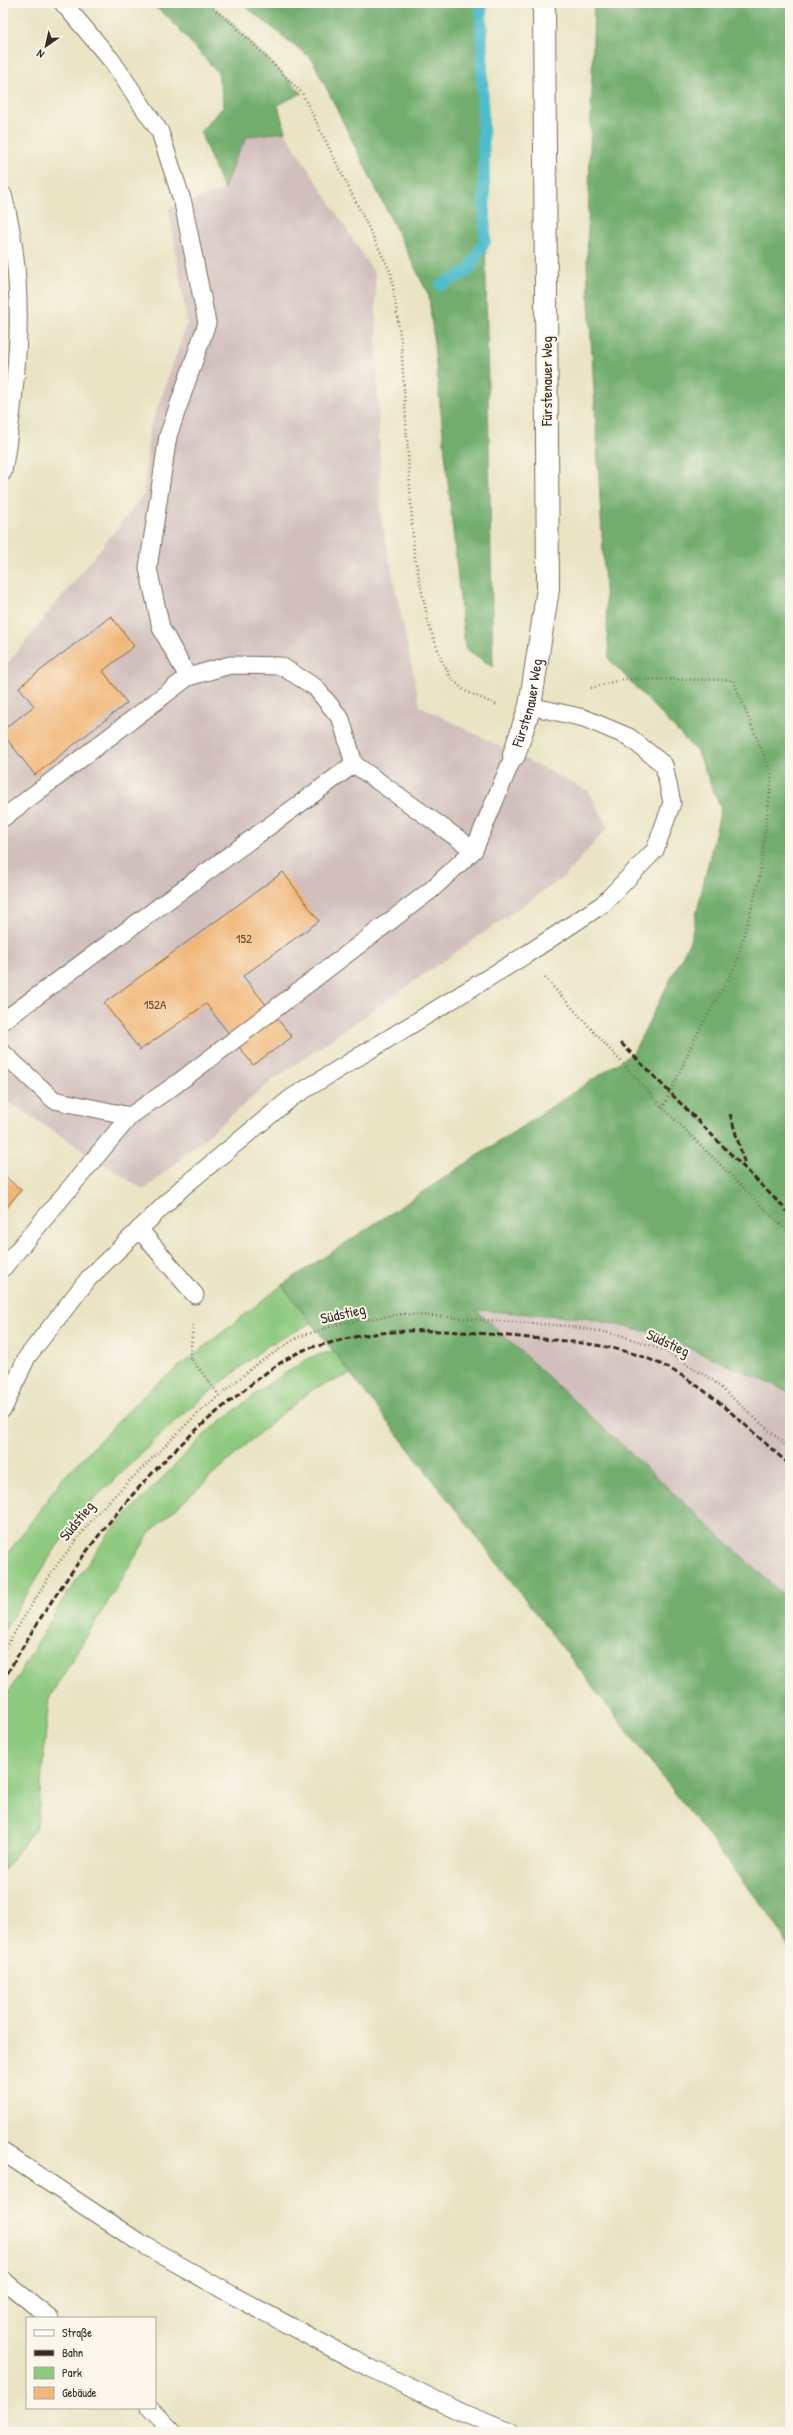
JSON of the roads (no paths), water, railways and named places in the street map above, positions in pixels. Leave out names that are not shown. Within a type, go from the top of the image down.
[{"type":"street","name":"Fürstenauer Weg","points":[[514,755],[530,706],[548,589],[544,3]]},
{"type":"lane","points":[[63,3],[112,61],[160,132],[183,203],[207,323],[168,436],[148,568],[161,628],[188,677]]},
{"type":"lane","points":[[3,195],[12,229],[19,314],[15,400],[3,472]]},
{"type":"lane","points":[[3,818],[188,677],[230,666],[280,666],[315,687],[341,719],[354,764],[474,850]]},
{"type":"lane","points":[[3,1390],[89,1278],[183,1186],[291,1098],[389,1036],[524,956],[603,904],[655,850],[672,803],[664,765],[629,737],[584,718],[530,706]]},
{"type":"lane","points":[[3,1268],[130,1116],[175,1085],[431,890],[474,850],[514,755]]},
{"type":"lane","points":[[3,1021],[354,764]]},
{"type":"lane","points":[[3,1053],[54,1100],[130,1116]]},
{"type":"lane","points":[[139,1229],[195,1295]]},
{"type":"lane","points":[[3,1378],[27,1357]]},
{"type":"lane","points":[[3,1409],[27,1357]]},
{"type":"lane","points":[[3,2152],[137,2241],[232,2295],[354,2360],[465,2414],[510,2432]]},
{"type":"lane","points":[[3,2280],[49,2317]]},
{"type":"lane","points":[[151,2409],[173,2432]]},
{"type":"waterway","points":[[441,285],[468,271],[485,241],[481,3]]},
{"type":"railway","points":[[621,1043],[790,1214]]},
{"type":"railway","points":[[730,1114],[745,1165]]},
{"type":"railway","points":[[3,1681],[52,1601],[78,1563],[137,1490],[169,1456],[203,1424],[239,1394],[279,1364],[295,1354],[311,1347],[377,1333],[399,1331],[442,1331],[566,1341],[623,1351],[658,1363],[693,1383],[727,1409],[790,1465]]}]
